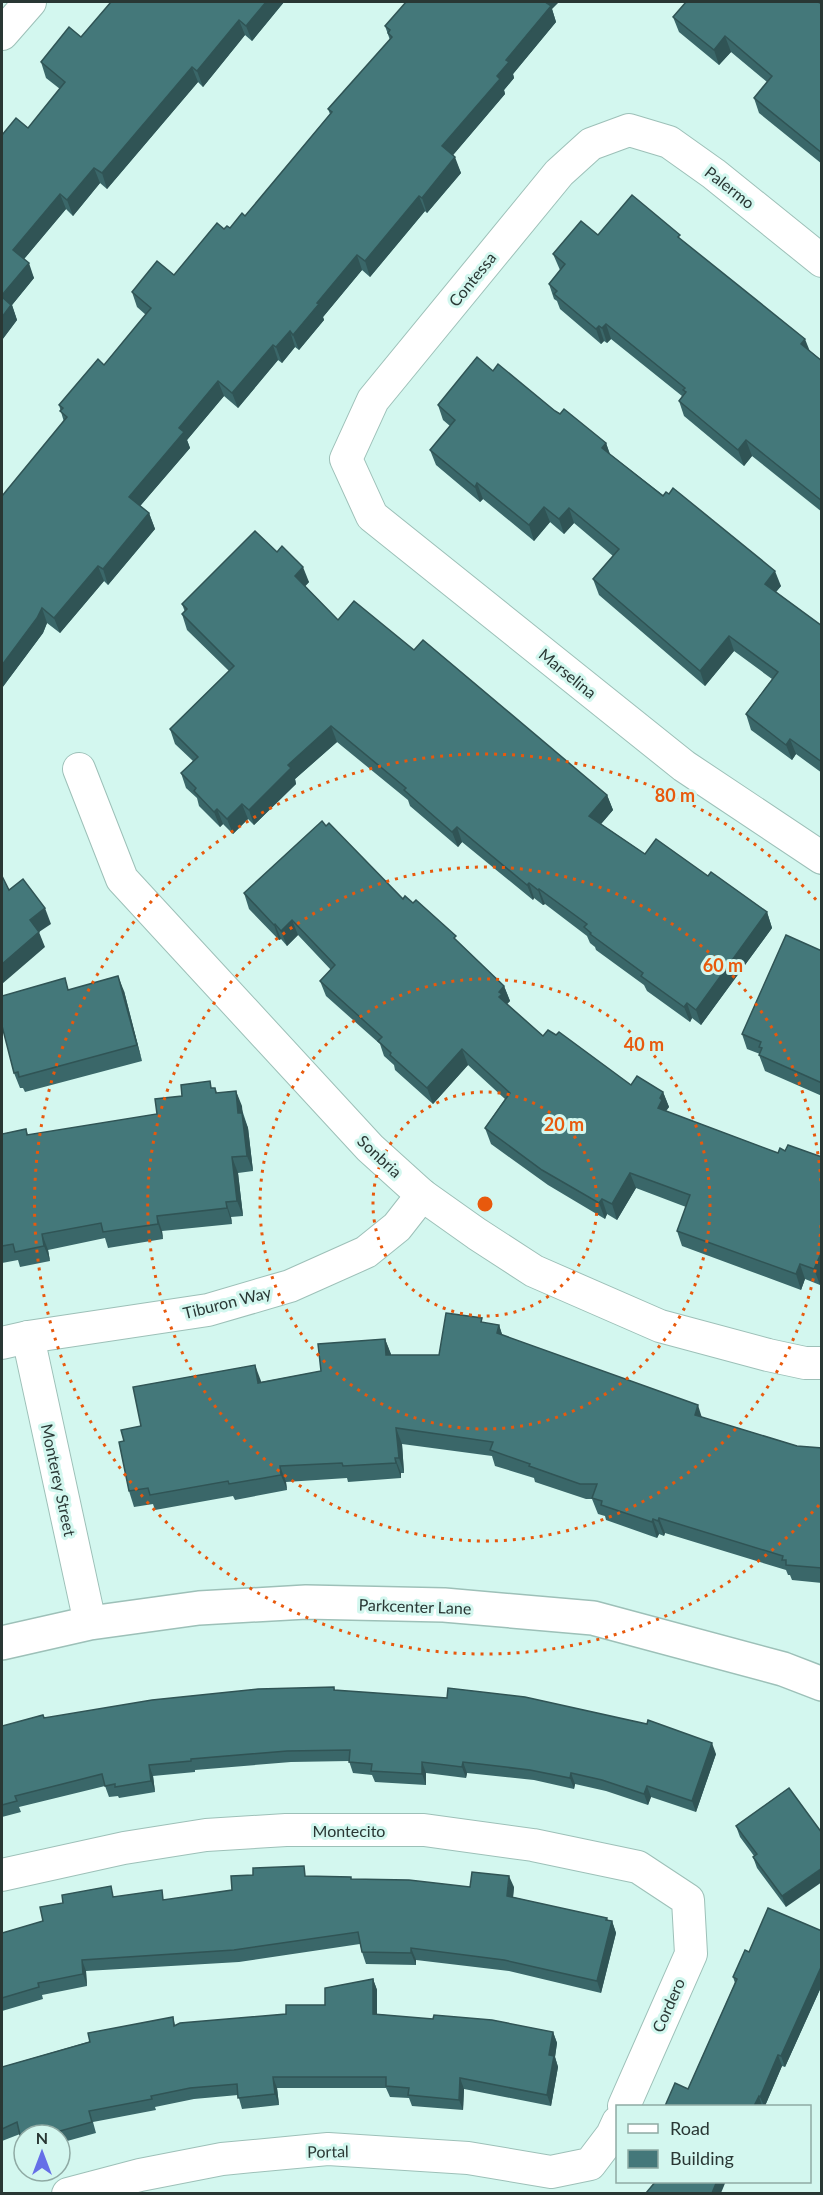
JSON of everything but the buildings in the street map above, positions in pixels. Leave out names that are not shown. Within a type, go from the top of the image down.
[{"type":"street","points":[[2,34],[30,2]]},
{"type":"street","name":"Palermo","points":[[629,130],[669,142],[714,174],[822,261]]},
{"type":"street","name":"Contessa","points":[[346,459],[373,400],[559,173],[591,144],[629,130]]},
{"type":"street","name":"Marselina","points":[[346,459],[372,516],[684,766],[822,858]]},
{"type":"street","name":"Sonbria","points":[[79,770],[122,879],[370,1148],[422,1195],[534,1271],[660,1326],[768,1355],[806,1363],[822,1363]]},
{"type":"street","name":"Tiburon Way","points":[[15,1340],[208,1310],[290,1287],[366,1252],[397,1227],[422,1195]]},
{"type":"street","name":"Monterey Street","points":[[15,1340],[90,1623]]},
{"type":"street","name":"Parkcenter Lane","points":[[2,1643],[90,1623],[200,1608],[306,1602],[444,1605],[593,1618],[783,1670],[822,1684]]},
{"type":"street","name":"Montecito","points":[[2,1875],[124,1848],[206,1835],[286,1830],[424,1830],[533,1845],[638,1867],[688,1900]]},
{"type":"street","name":"Cordero","points":[[624,2105],[691,1954],[688,1900]]},
{"type":"street","name":"Portal","points":[[68,2193],[140,2175],[222,2159],[328,2149],[468,2158],[551,2172],[590,2164],[616,2126]]}]
